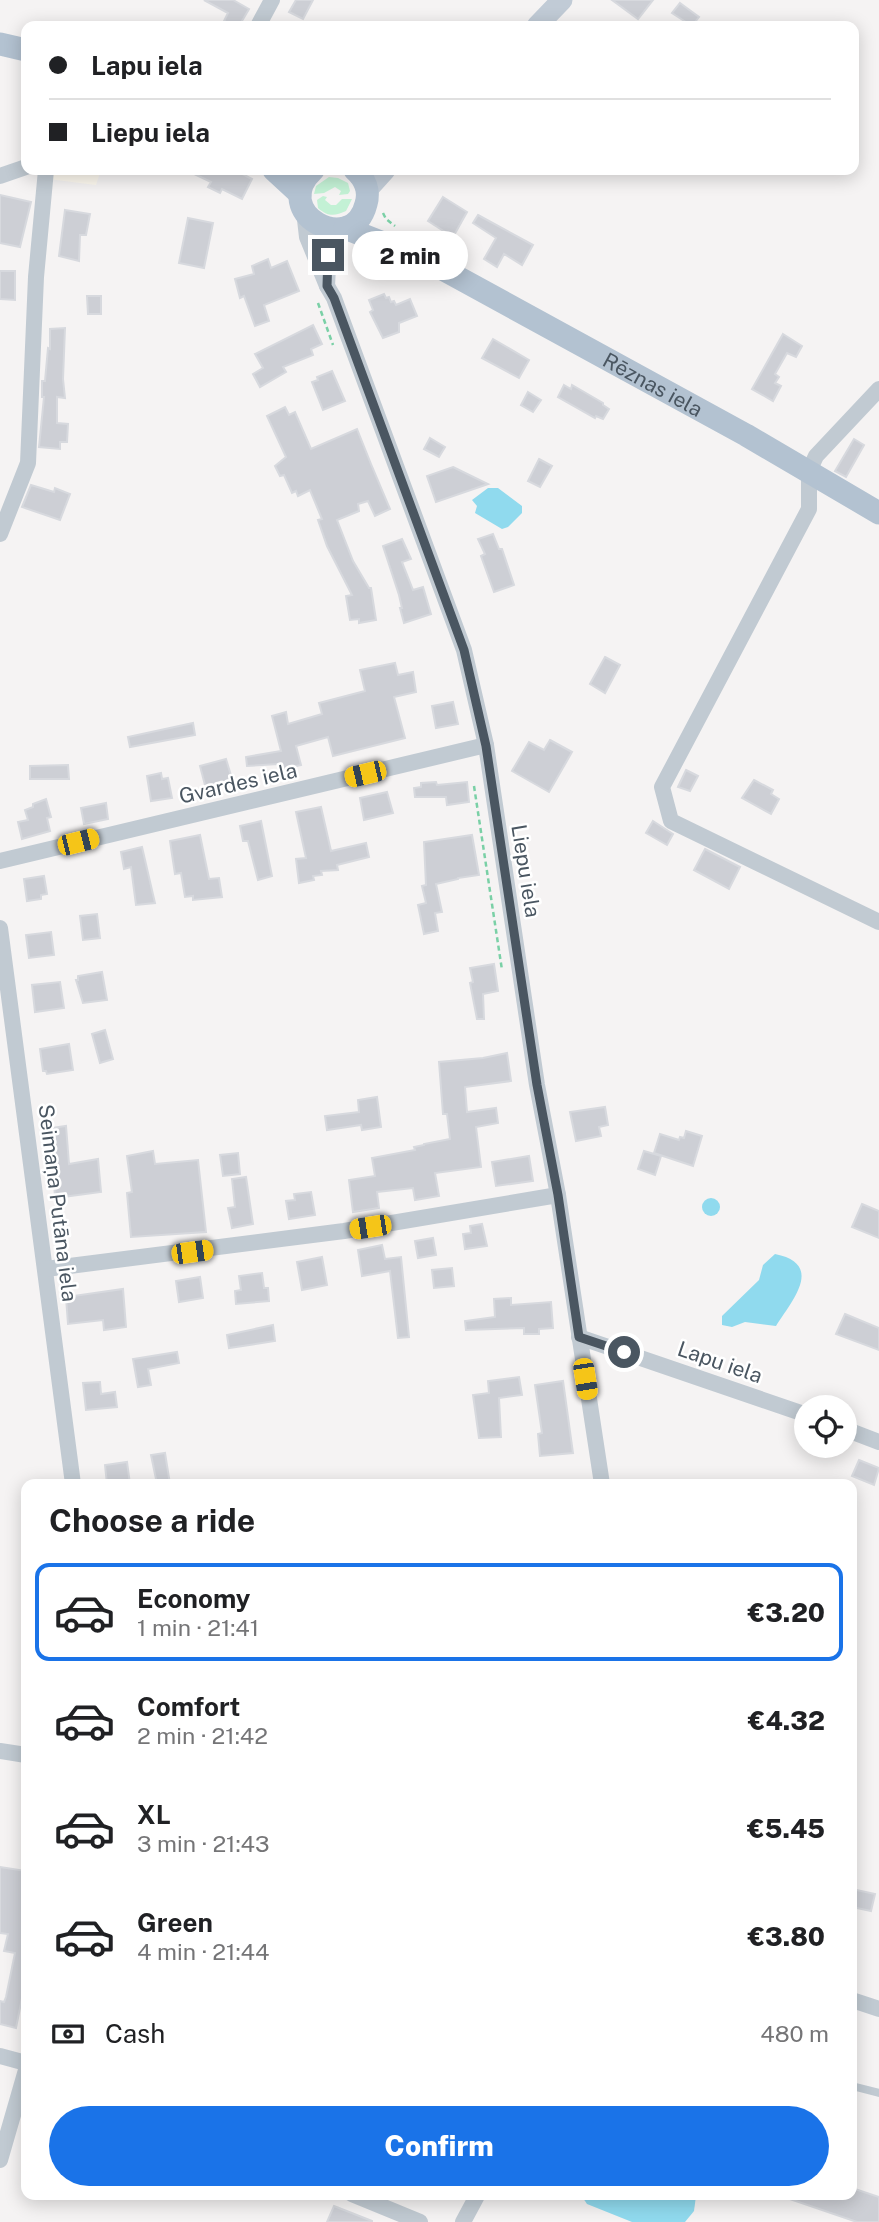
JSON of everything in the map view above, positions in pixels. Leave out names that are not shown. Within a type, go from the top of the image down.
[{"type":"main road","points":[[542,21],[562,0]]},
{"type":"main road","points":[[0,44],[21,49]]},
{"type":"main road","name":"Rēznas iela","points":[[278,175],[302,202],[317,225],[342,229],[426,260],[809,471],[879,513]]},
{"type":"main road","points":[[302,202],[305,178],[308,175]]},
{"type":"main road","name":"Rēznas iela","points":[[360,175],[364,180],[367,196],[379,222],[412,245],[426,260]]},
{"type":"main road","points":[[342,229],[360,218],[367,196],[382,175]]},
{"type":"street","points":[[261,21],[272,0]]},
{"type":"street","points":[[0,176],[21,169]]},
{"type":"street","points":[[0,534],[28,463],[36,277],[46,175]]},
{"type":"street","name":"Liepu iela","points":[[302,202],[306,237],[330,292],[464,650],[486,746],[537,1085],[558,1195],[601,1479]]},
{"type":"street","name":"Liepu iela","points":[[330,292],[328,255],[331,241],[342,229]]},
{"type":"street","points":[[879,389],[816,456],[809,471],[809,509],[662,787],[671,821],[879,922]]},
{"type":"street","name":"Gvardes iela","points":[[0,861],[486,746]]},
{"type":"street","name":"Seimaņa Putāna iela","points":[[0,928],[72,1479]]},
{"type":"street","points":[[46,1269],[344,1231],[558,1195]]},
{"type":"street","name":"Lapu iela","points":[[579,1337],[794,1411]]},
{"type":"street","points":[[857,1434],[879,1442]]},
{"type":"street","points":[[0,1751],[21,1754]]},
{"type":"street","points":[[857,2002],[879,2009]]},
{"type":"street","points":[[0,2056],[21,2062]]},
{"type":"street","points":[[0,2160],[21,2087]]},
{"type":"street","points":[[367,2200],[420,2222]]},
{"type":"street","points":[[463,2222],[475,2200]]},
{"type":"lane","points":[[857,2087],[879,2093]]},
{"type":"path","points":[[330,292],[316,304],[336,354]]},
{"type":"path","points":[[469,749],[502,970]]},
{"type":"shaded area","points":[[40,175],[99,175],[96,185],[40,178]]},
{"type":"green space","points":[[329,177],[348,183],[348,194],[339,195],[341,191],[335,187],[324,193],[314,194],[316,186]]},
{"type":"green space","points":[[323,196],[327,197],[325,200],[331,205],[336,205],[342,199],[352,199],[346,211],[332,215],[318,208],[317,200]]},
{"type":"water","points":[[488,488],[498,488],[522,506],[522,513],[508,527],[502,529],[475,513],[477,506],[472,500]]},
{"type":"water","points":[[707,1198],[715,1198],[720,1207],[718,1214],[707,1216],[702,1211],[702,1203]]},
{"type":"water","points":[[775,1254],[790,1259],[799,1266],[802,1275],[796,1295],[776,1326],[745,1322],[732,1327],[722,1325],[722,1316],[759,1280],[763,1265]]},
{"type":"water","points":[[584,2200],[695,2200],[694,2211],[685,2222],[632,2222],[587,2204]]},
{"type":"building","points":[[204,0],[233,0],[249,9],[242,21],[224,21],[228,13]]},
{"type":"building","points":[[296,0],[313,0],[303,19],[289,12]]},
{"type":"building","points":[[612,0],[653,0],[638,19]]},
{"type":"building","points":[[680,3],[699,17],[696,21],[684,21],[672,13]]},
{"type":"building","points":[[196,175],[244,175],[252,179],[242,199],[222,189],[220,193],[208,187],[211,182]]},
{"type":"building","points":[[0,195],[31,202],[20,247],[0,243]]},
{"type":"building","points":[[443,197],[467,212],[453,237],[428,221]]},
{"type":"building","points":[[65,210],[90,214],[86,235],[80,235],[79,261],[59,256]]},
{"type":"building","points":[[478,215],[533,245],[522,265],[504,254],[497,267],[484,259],[496,238],[473,223]]},
{"type":"building","points":[[188,218],[213,223],[204,268],[179,263]]},
{"type":"building","points":[[268,259],[271,268],[287,261],[299,291],[264,305],[269,321],[255,326],[244,296],[240,298],[235,279],[254,274],[252,266]]},
{"type":"building","points":[[0,271],[15,271],[15,300],[0,299]]},
{"type":"building","points":[[384,294],[396,305],[410,299],[417,316],[399,323],[399,332],[383,338],[370,312],[373,310],[369,300]]},
{"type":"building","points":[[87,296],[101,296],[101,314],[88,314]]},
{"type":"building","points":[[313,325],[322,344],[311,349],[313,355],[283,367],[286,372],[260,387],[253,374],[263,368],[255,354]]},
{"type":"building","points":[[65,328],[65,398],[57,397],[57,423],[68,424],[67,442],[60,442],[60,449],[39,447],[44,397],[42,381],[45,381],[48,348],[50,349],[50,329]]},
{"type":"building","points":[[783,334],[802,346],[796,357],[787,353],[775,374],[779,377],[775,383],[781,386],[773,401],[752,389]]},
{"type":"building","points":[[493,339],[529,360],[519,378],[482,358]]},
{"type":"building","points":[[332,371],[345,401],[323,410],[312,382]]},
{"type":"building","points":[[564,385],[571,389],[572,385],[603,403],[609,409],[603,419],[596,416],[595,418],[558,397]]},
{"type":"building","points":[[528,392],[541,400],[533,412],[521,405]]},
{"type":"building","points":[[285,407],[289,415],[295,412],[311,449],[357,429],[390,509],[375,516],[368,501],[358,504],[359,511],[337,520],[353,561],[371,588],[376,620],[359,623],[359,619],[350,620],[346,596],[352,595],[327,546],[318,520],[322,519],[310,490],[298,496],[296,491],[292,493],[284,475],[280,476],[275,466],[286,457],[267,416]]},
{"type":"building","points":[[430,438],[445,447],[439,457],[424,449]]},
{"type":"building","points":[[854,439],[864,445],[846,477],[835,471]]},
{"type":"building","points":[[539,459],[552,466],[540,487],[528,481]]},
{"type":"building","points":[[453,467],[488,484],[436,502],[427,476]]},
{"type":"building","points":[[31,485],[54,492],[55,488],[70,494],[60,520],[22,507]]},
{"type":"building","points":[[493,534],[499,549],[502,549],[514,585],[494,592],[481,556],[485,554],[478,539]]},
{"type":"building","points":[[402,539],[411,559],[402,562],[413,590],[423,587],[431,614],[404,623],[399,595],[383,546]]},
{"type":"building","points":[[605,657],[620,665],[605,693],[590,684]]},
{"type":"building","points":[[395,663],[398,675],[413,672],[416,692],[394,697],[405,738],[333,756],[328,737],[296,746],[301,765],[279,770],[278,764],[247,766],[246,757],[281,751],[272,716],[286,712],[288,724],[322,714],[319,703],[365,691],[360,670]]},
{"type":"building","points":[[453,702],[458,724],[436,728],[432,706]]},
{"type":"building","points":[[193,723],[195,735],[130,747],[128,737]]},
{"type":"building","points":[[550,740],[572,752],[549,792],[512,771],[529,742],[544,750]]},
{"type":"building","points":[[226,759],[233,782],[206,789],[200,766]]},
{"type":"building","points":[[68,765],[69,779],[30,779],[30,766]]},
{"type":"building","points":[[686,770],[698,776],[690,791],[678,787]]},
{"type":"building","points":[[161,773],[162,779],[168,778],[172,798],[151,801],[147,776]]},
{"type":"building","points":[[754,780],[773,790],[771,794],[779,799],[771,814],[742,798]]},
{"type":"building","points":[[436,782],[437,785],[467,782],[469,802],[447,805],[446,797],[415,797],[414,788],[421,787],[421,783]]},
{"type":"building","points":[[387,792],[393,813],[364,820],[360,798]]},
{"type":"building","points":[[46,799],[51,817],[47,818],[50,831],[22,839],[18,822],[28,820],[25,810]]},
{"type":"building","points":[[106,803],[108,819],[84,824],[81,808]]},
{"type":"building","points":[[321,807],[331,851],[366,843],[369,857],[337,865],[338,870],[321,871],[322,875],[313,876],[314,880],[299,883],[296,859],[306,858],[296,812]]},
{"type":"building","points":[[261,821],[272,876],[258,880],[248,841],[243,841],[240,826]]},
{"type":"building","points":[[653,821],[673,834],[667,845],[646,833]]},
{"type":"building","points":[[200,835],[209,879],[219,878],[222,897],[193,900],[193,896],[185,897],[181,873],[175,874],[170,841]]},
{"type":"building","points":[[472,835],[479,875],[436,884],[442,912],[435,913],[438,931],[424,934],[418,905],[426,903],[422,886],[426,885],[424,842]]},
{"type":"building","points":[[142,847],[155,903],[136,905],[131,867],[124,869],[121,852]]},
{"type":"building","points":[[705,849],[740,867],[729,889],[694,870]]},
{"type":"building","points":[[44,876],[47,894],[41,895],[41,899],[27,901],[24,879]]},
{"type":"building","points":[[97,914],[100,938],[83,940],[80,916]]},
{"type":"building","points":[[51,932],[54,955],[29,958],[26,935]]},
{"type":"building","points":[[494,964],[498,991],[483,994],[484,1019],[477,1019],[470,968]]},
{"type":"building","points":[[102,972],[107,1000],[83,1003],[76,980],[78,976]]},
{"type":"building","points":[[60,982],[64,1008],[35,1012],[32,985]]},
{"type":"building","points":[[105,1030],[113,1059],[100,1063],[92,1034]]},
{"type":"building","points":[[69,1044],[73,1070],[47,1074],[43,1071],[40,1049]]},
{"type":"building","points":[[507,1053],[511,1081],[465,1087],[467,1112],[496,1108],[498,1123],[476,1127],[481,1167],[435,1173],[439,1196],[415,1200],[413,1188],[377,1192],[379,1208],[353,1212],[349,1180],[375,1176],[372,1158],[415,1150],[414,1147],[450,1139],[447,1114],[443,1114],[439,1062]]},
{"type":"building","points":[[377,1097],[381,1127],[362,1130],[361,1125],[327,1130],[325,1116],[359,1112],[358,1100]]},
{"type":"building","points":[[605,1107],[608,1125],[599,1127],[601,1136],[576,1141],[570,1112]]},
{"type":"building","points":[[66,1126],[69,1164],[98,1159],[101,1192],[55,1198],[51,1128]]},
{"type":"building","points":[[686,1131],[702,1136],[693,1166],[654,1153],[660,1134],[679,1140],[680,1137],[684,1138]]},
{"type":"building","points":[[153,1151],[155,1164],[198,1160],[206,1232],[131,1237],[127,1193],[132,1192],[127,1156]]},
{"type":"building","points":[[644,1151],[661,1156],[655,1175],[638,1169]]},
{"type":"building","points":[[238,1153],[240,1174],[223,1176],[220,1155]]},
{"type":"building","points":[[529,1156],[533,1181],[496,1186],[492,1162]]},
{"type":"building","points":[[246,1177],[253,1224],[232,1228],[228,1208],[235,1207],[232,1179]]},
{"type":"building","points":[[311,1192],[315,1215],[289,1219],[286,1201],[295,1200],[294,1194]]},
{"type":"building","points":[[862,1204],[879,1211],[879,1238],[852,1227]]},
{"type":"building","points":[[482,1224],[487,1246],[465,1249],[463,1234],[471,1233],[470,1226]]},
{"type":"building","points":[[433,1238],[436,1255],[418,1258],[415,1241]]},
{"type":"building","points":[[382,1245],[385,1259],[401,1257],[409,1337],[398,1338],[390,1271],[362,1276],[358,1250]]},
{"type":"building","points":[[322,1257],[327,1285],[302,1290],[297,1262]]},
{"type":"building","points":[[452,1268],[454,1286],[434,1288],[432,1270]]},
{"type":"building","points":[[262,1273],[264,1288],[268,1288],[269,1301],[236,1304],[235,1291],[241,1290],[239,1276]]},
{"type":"building","points":[[200,1277],[203,1298],[179,1302],[176,1281]]},
{"type":"building","points":[[123,1289],[126,1327],[104,1330],[103,1320],[68,1324],[66,1297]]},
{"type":"building","points":[[511,1298],[511,1305],[551,1302],[553,1328],[539,1329],[539,1334],[524,1334],[524,1328],[466,1330],[465,1321],[495,1317],[494,1299]]},
{"type":"building","points":[[845,1314],[879,1328],[879,1350],[836,1334]]},
{"type":"building","points":[[273,1325],[275,1341],[229,1348],[227,1335]]},
{"type":"building","points":[[177,1352],[179,1363],[148,1369],[151,1385],[138,1387],[133,1359]]},
{"type":"building","points":[[519,1377],[522,1395],[499,1398],[501,1437],[479,1438],[473,1395],[489,1393],[488,1381]]},
{"type":"building","points":[[563,1381],[573,1453],[540,1456],[538,1434],[542,1433],[535,1385]]},
{"type":"building","points":[[100,1382],[101,1394],[115,1392],[117,1407],[86,1410],[83,1383]]},
{"type":"building","points":[[165,1453],[169,1479],[156,1479],[151,1455]]},
{"type":"building","points":[[859,1460],[879,1468],[874,1485],[852,1476]]},
{"type":"building","points":[[127,1462],[129,1479],[106,1479],[105,1465]]},
{"type":"building","points":[[0,1867],[21,1870],[21,2003],[16,2028],[0,2024],[0,2001],[4,2002],[6,1997],[15,1953],[4,1951],[8,1934],[0,1933]]},
{"type":"building","points":[[857,1890],[875,1894],[871,1911],[857,1908]]},
{"type":"building","points":[[857,2190],[879,2197],[879,2222],[857,2222],[793,2200],[857,2200]]},
{"type":"building","points":[[334,2206],[372,2221],[372,2222],[327,2222]]},
{"type":"route","points":[[328,255],[327,286],[334,298],[464,650],[486,746],[537,1085],[558,1195],[579,1337],[624,1352]]}]
